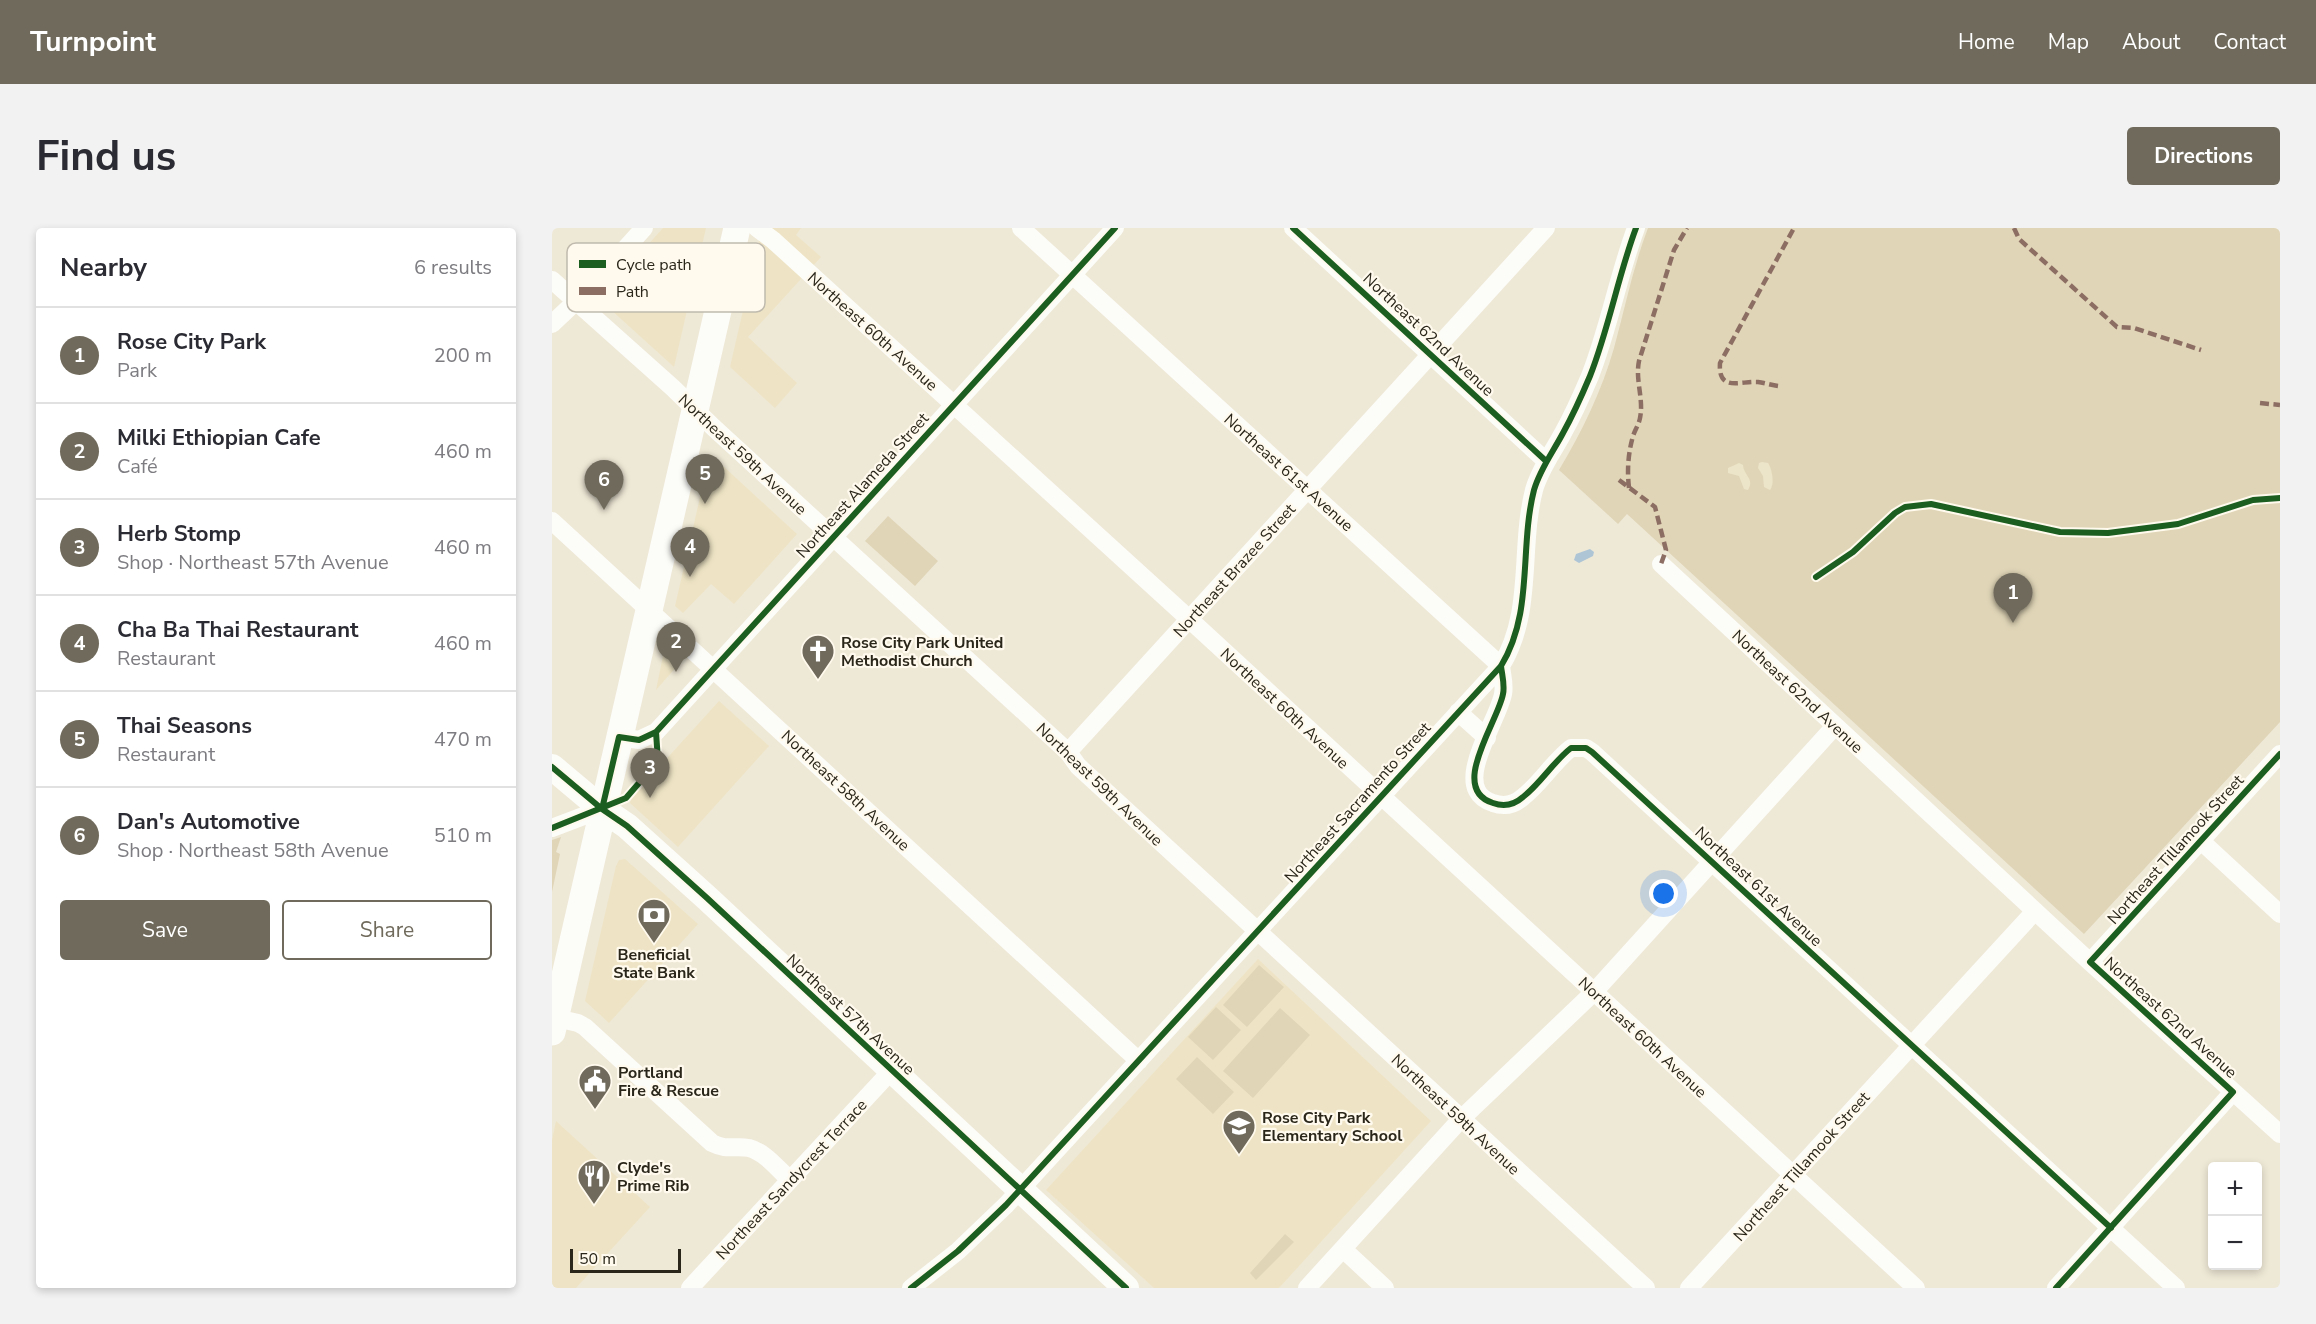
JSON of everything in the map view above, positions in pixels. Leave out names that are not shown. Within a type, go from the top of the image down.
[{"type":"main road","points":[[733,243],[737,228]]},
{"type":"main road","points":[[554,1025],[717,312]]},
{"type":"main road","name":"Northeast 57th Avenue","points":[[552,767],[602,809],[627,826],[680,873],[1126,1288]]},
{"type":"street","points":[[630,243],[644,228]]},
{"type":"street","name":"Northeast 60th Avenue","points":[[757,228],[1189,619],[1916,1288]]},
{"type":"street","name":"Northeast 61st Avenue","points":[[1021,228],[1501,666],[1504,692],[1475,765],[1473,780],[1475,789],[1489,802],[1500,806],[1516,802],[1572,748],[1586,748],[1713,861],[2176,1288]]},
{"type":"street","name":"Northeast Alameda Street","points":[[619,737],[639,740],[656,732],[1114,228]]},
{"type":"street","name":"Northeast 62nd Avenue","points":[[1293,228],[1546,461]]},
{"type":"street","name":"Northeast Brazee Street","points":[[1068,752],[1546,228]]},
{"type":"street","name":"Northeast Sacramento Street","points":[[911,1288],[970,1241],[1020,1189],[1501,666],[1511,649],[1518,628],[1531,505],[1537,482],[1546,461],[1563,434],[1590,375],[1636,228]]},
{"type":"street","name":"Northeast 59th Avenue","points":[[552,280],[567,293]]},
{"type":"street","points":[[552,324],[567,308]]},
{"type":"street","name":"Northeast 59th Avenue","points":[[588,312],[1068,752],[1078,766],[1646,1288]]},
{"type":"street","name":"Northeast 58th Avenue","points":[[552,520],[1139,1061]]},
{"type":"street","name":"Northeast 62nd Avenue","points":[[1661,564],[2090,962],[2280,1134]]},
{"type":"street","points":[[1458,712],[1487,738]]},
{"type":"street","points":[[1307,1288],[1461,1119],[1594,992],[1834,726]]},
{"type":"street","name":"Northeast Tillamook Street","points":[[2090,962],[2280,754]]},
{"type":"street","points":[[552,828],[602,809]]},
{"type":"street","points":[[2200,841],[2280,914]]},
{"type":"street","name":"Northeast Tillamook Street","points":[[1689,1288],[2035,911]]},
{"type":"street","points":[[554,1025],[585,1027],[712,1143],[726,1149],[750,1148],[758,1152],[790,1180]]},
{"type":"street","name":"Northeast Sandycrest Terrace","points":[[690,1288],[892,1070]]},
{"type":"street","points":[[2056,1288],[2233,1092]]},
{"type":"street","points":[[1343,1249],[1386,1288]]},
{"type":"shaded area","points":[[663,228],[706,228],[703,243],[649,243]]},
{"type":"shaded area","points":[[762,228],[801,228],[796,235],[821,257],[748,337],[797,383],[775,408],[730,367],[743,312],[765,312],[765,243],[759,243]]},
{"type":"shaded area","points":[[1648,228],[2280,228],[2280,722],[2084,934],[1627,514],[1618,524],[1559,470],[1576,441],[1604,379]]},
{"type":"shaded area","points":[[613,312],[687,312],[674,367]]},
{"type":"shaded area","points":[[710,454],[797,534],[734,604],[711,584],[683,613],[675,606]]},
{"type":"shaded area","points":[[888,516],[938,561],[915,586],[865,541]]},
{"type":"shaded area","points":[[664,651],[679,664],[656,690]]},
{"type":"shaded area","points":[[719,701],[769,746],[678,847],[630,803],[631,798]]},
{"type":"shaded area","points":[[561,837],[556,852],[560,854],[552,892],[552,840]]},
{"type":"shaded area","points":[[625,859],[698,924],[609,1023],[585,1001],[616,866],[619,860]]},
{"type":"shaded area","name":"Rose City Park Elementary School","points":[[1258,959],[1431,1121],[1279,1288],[1154,1288],[1046,1190]]},
{"type":"shaded area","points":[[1259,965],[1284,987],[1247,1027],[1223,1005]]},
{"type":"shaded area","points":[[1216,1007],[1241,1030],[1213,1060],[1188,1037]]},
{"type":"shaded area","points":[[1280,1008],[1310,1035],[1253,1098],[1223,1071]]},
{"type":"shaded area","points":[[1197,1057],[1234,1092],[1213,1114],[1176,1079]]},
{"type":"shaded area","points":[[556,1121],[650,1207],[576,1288],[552,1288],[552,1140]]},
{"type":"shaded area","points":[[1285,1234],[1294,1242],[1256,1280],[1250,1273]]},
{"type":"sand","points":[[1739,463],[1743,465],[1750,480],[1748,490],[1744,489],[1739,476],[1728,473],[1728,468]]},
{"type":"sand","points":[[1759,463],[1768,463],[1771,469],[1773,481],[1770,490],[1764,487],[1763,476],[1758,468]]},
{"type":"water","points":[[1590,549],[1594,552],[1593,556],[1579,563],[1574,560],[1576,554]]},
{"type":"marked path","points":[[1629,488],[1630,449],[1641,411],[1639,361],[1674,250],[1687,228]]},
{"type":"marked path","points":[[1778,386],[1758,382],[1731,383],[1722,378],[1720,363],[1794,228]]},
{"type":"marked path","points":[[2014,228],[2019,239],[2117,327],[2134,328],[2201,350]]},
{"type":"marked path","points":[[2260,403],[2280,405]]},
{"type":"marked path","points":[[1619,480],[1655,507],[1666,550],[1661,564]]},
{"type":"cycle path","points":[[602,809],[619,737],[639,740],[656,732],[1115,228]]},
{"type":"cycle path","points":[[1293,228],[1546,461]]},
{"type":"cycle path","points":[[911,1288],[958,1251],[1006,1205],[1501,666],[1518,624],[1534,490],[1590,376],[1636,228]]},
{"type":"cycle path","points":[[1816,577],[1853,552],[1895,513],[1905,507],[1931,504],[2060,532],[2108,533],[2178,524],[2253,500],[2280,498]]},
{"type":"cycle path","points":[[1501,666],[1503,694],[1475,770],[1475,784],[1480,795],[1497,804],[1505,805],[1520,800],[1571,748],[1586,748],[1592,752],[2111,1228]]},
{"type":"cycle path","points":[[552,828],[626,798],[658,761],[656,732]]},
{"type":"cycle path","points":[[2056,1288],[2233,1092],[2090,962],[2280,754]]},
{"type":"cycle path","points":[[552,767],[602,809],[627,826],[707,898],[1126,1288]]},
{"type":"place","name":"Thai Seasons","points":[[705,504]]},
{"type":"place","name":"Dan's Automotive","points":[[604,510]]},
{"type":"place","name":"Cha Ba Thai Restaurant","points":[[690,577]]},
{"type":"place","name":"Rose City Park","points":[[2013,623]]},
{"type":"place","name":"Milki Ethiopian Cafe","points":[[676,672]]},
{"type":"place","name":"Rose City Park United Methodist Church","points":[[818,680]]},
{"type":"place","name":"Herb Stomp","points":[[650,798]]},
{"type":"place","name":"Beneficial State Bank","points":[[654,944]]},
{"type":"place","name":"Portland Fire & Rescue","points":[[595,1110]]},
{"type":"place","name":"Rose City Park Elementary School","points":[[1239,1155]]},
{"type":"place","name":"Clyde's Prime Rib","points":[[594,1205]]}]
